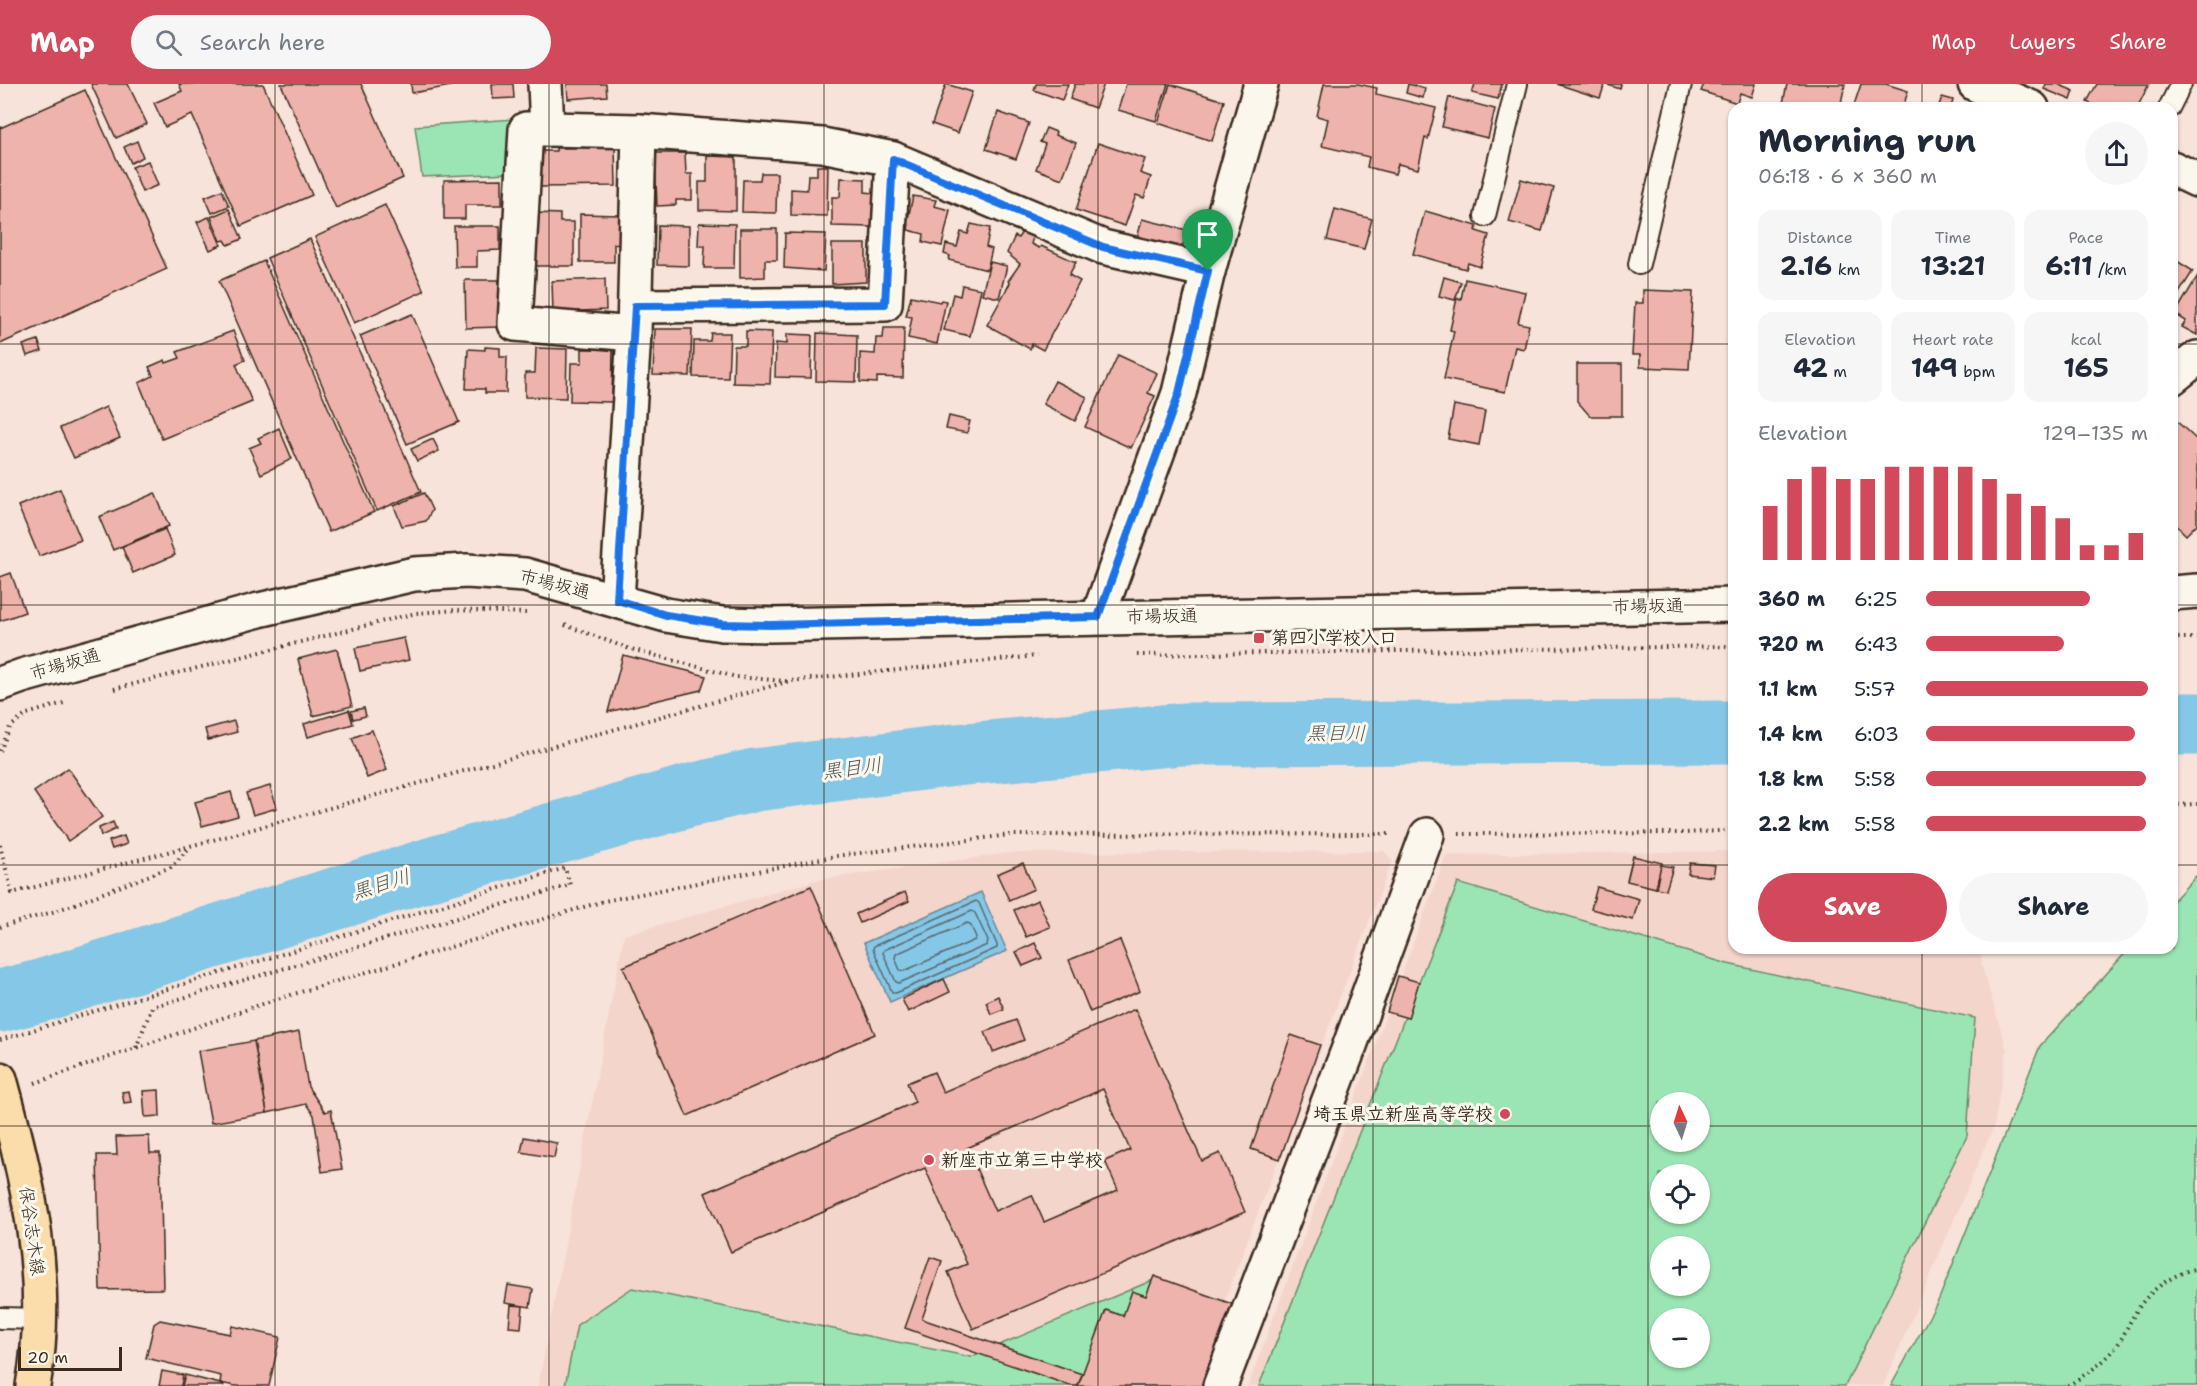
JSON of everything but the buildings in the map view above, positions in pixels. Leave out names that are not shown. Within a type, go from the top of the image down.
[{"type":"main road","name":"保谷志木線","points":[[0,1079],[33,1218],[39,1258],[40,1319],[38,1359],[33,1386]]},
{"type":"street","points":[[545,84],[547,129]]},
{"type":"street","points":[[1098,617],[1179,393],[1208,271],[1261,84]]},
{"type":"street","points":[[1975,84],[2018,102]]},
{"type":"street","points":[[893,159],[885,304],[634,320],[515,324],[526,129],[639,131],[822,145],[893,159],[1103,247],[1208,271]]},
{"type":"street","points":[[617,600],[634,320],[639,131]]},
{"type":"street","points":[[2178,171],[2197,180]]},
{"type":"street","name":"市場坂通","points":[[0,684],[259,610],[414,574],[467,571],[525,575],[666,615],[722,624],[771,625],[1728,605]]},
{"type":"street","points":[[2178,593],[2197,591]]},
{"type":"street","points":[[1220,1386],[1341,1070],[1427,834]]},
{"type":"lane","points":[[1485,216],[1517,84]]},
{"type":"lane","points":[[1639,264],[1681,84]]},
{"type":"lane","points":[[2172,102],[2181,84]]},
{"type":"lane","points":[[0,1318],[40,1319]]},
{"type":"path","points":[[113,689],[416,612],[456,610],[535,614]]},
{"type":"path","points":[[563,624],[627,648],[736,676],[790,681]]},
{"type":"path","points":[[2178,638],[2197,638]]},
{"type":"path","points":[[1134,655],[1728,646]]},
{"type":"path","points":[[0,845],[12,893],[790,681],[1042,656]]},
{"type":"path","points":[[0,751],[10,727],[27,714],[70,701]]},
{"type":"path","points":[[2178,805],[2197,804]]},
{"type":"path","points":[[59,1076],[274,1000],[604,901],[836,856],[1010,835],[1686,833],[1728,830]]},
{"type":"path","points":[[0,927],[56,911],[171,867],[191,846]]},
{"type":"path","points":[[0,1040],[565,868],[570,885],[152,1006],[136,1048]]},
{"type":"path","points":[[2067,1386],[2111,1353],[2127,1330],[2138,1308],[2158,1287],[2182,1272],[2197,1268]]},
{"type":"shaded area","name":"新座市立第三中学校","points":[[1384,851],[1392,861],[1192,1386],[538,1386],[624,935],[816,880],[1010,853]]},
{"type":"shaded area","name":"埼玉県立新座高等学校","points":[[1728,851],[1728,954],[1981,954],[1982,966],[2007,1050],[1994,1126],[1883,1386],[1248,1386],[1446,855]]},
{"type":"green space","points":[[514,119],[511,173],[422,177],[415,126]]},
{"type":"green space","points":[[2197,875],[2197,1386],[1891,1386],[1939,1299],[2040,1046],[2124,954],[2178,954],[2178,896]]},
{"type":"green space","name":"埼玉県立新座高等学校","points":[[1458,883],[1728,964],[1975,1018],[1967,1136],[1845,1386],[1259,1386]]},
{"type":"green space","points":[[1158,1278],[1159,1386],[565,1386],[577,1325],[632,1288],[971,1357]]},
{"type":"water","points":[[981,892],[1007,951],[890,1002],[864,943]]},
{"type":"waterway","name":"黒目川","points":[[2178,724],[2197,724]]},
{"type":"waterway","name":"黒目川","points":[[0,1001],[40,991],[440,866],[692,795],[755,780],[955,755],[1183,734],[1728,732]]},
{"type":"place","name":"第四小学校入口","points":[[1259,638]]},
{"type":"place","name":"埼玉県立新座高等学校","points":[[1505,1114]]},
{"type":"place","name":"新座市立第三中学校","points":[[929,1160]]},
{"type":"route","points":[[893,159],[1103,247],[1208,271],[1179,393],[1098,617],[771,625],[722,624],[666,615],[617,600],[635,306],[885,304],[893,159]]}]
